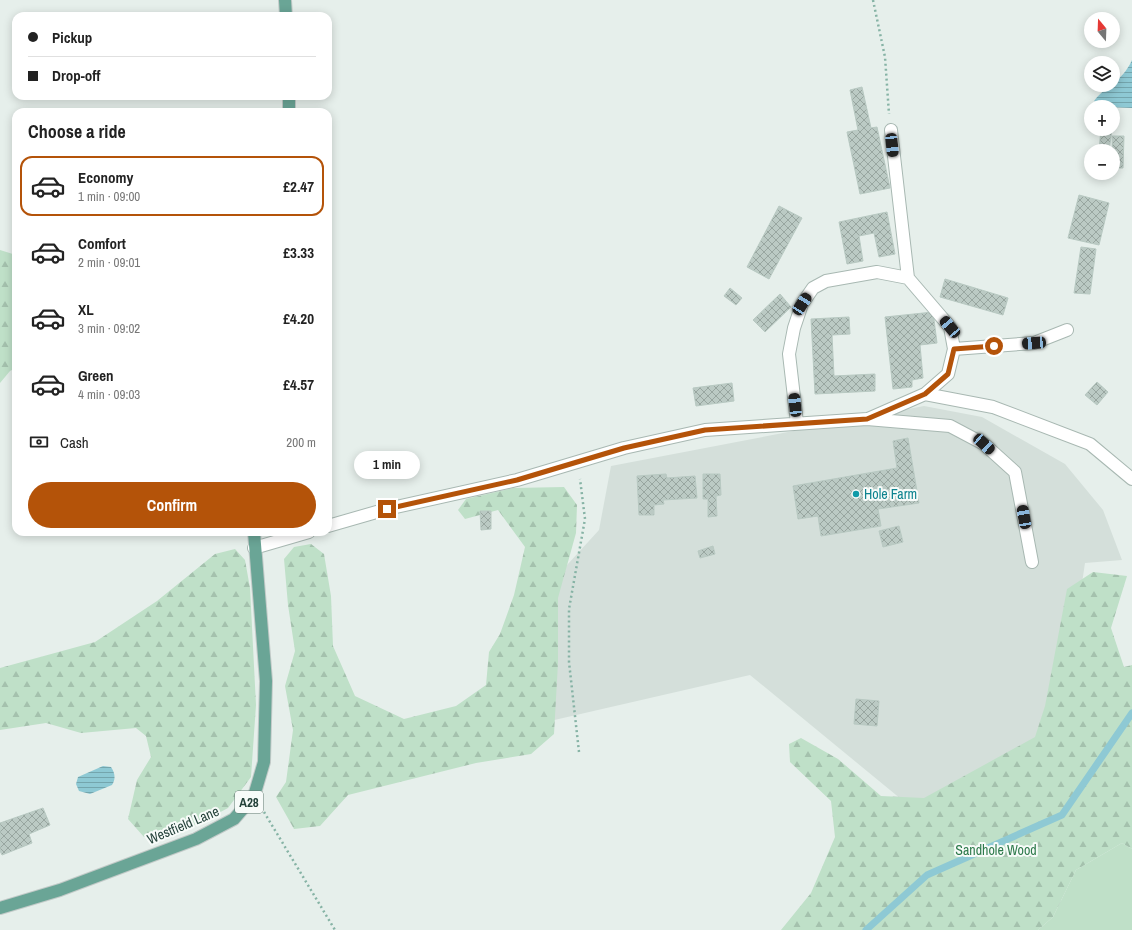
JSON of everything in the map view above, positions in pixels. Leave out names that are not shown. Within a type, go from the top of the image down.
[{"type":"main road","points":[[285,0],[286,12]]},
{"type":"main road","name":"Westfield Lane","points":[[0,908],[60,890],[196,839],[234,819],[254,796],[264,762],[266,681],[254,536]]},
{"type":"lane","points":[[867,419],[925,394],[948,374],[954,349],[950,327],[908,278],[891,130]]},
{"type":"lane","points":[[797,423],[790,354],[794,328],[802,304],[813,288],[826,281],[877,272],[908,278]]},
{"type":"lane","points":[[954,349],[1034,343],[1067,330]]},
{"type":"lane","points":[[925,394],[993,407],[1090,444],[1132,479]]},
{"type":"lane","points":[[332,525],[387,509],[517,480],[624,448],[705,430],[867,419],[950,426],[984,444],[1015,472],[1032,562]]},
{"type":"lane","points":[[254,548],[295,536]]},
{"type":"path","points":[[873,0],[885,58],[891,130]]},
{"type":"path","points":[[575,463],[582,489],[585,519],[569,609],[569,662],[579,752]]},
{"type":"path","points":[[254,796],[334,930]]},
{"type":"shaded area","points":[[924,406],[982,417],[1065,464],[1103,510],[1122,560],[1085,563],[1059,738],[918,813],[750,675],[537,724],[557,576],[599,530],[611,466]]},
{"type":"green space","points":[[0,250],[12,254],[12,370],[0,383]]},
{"type":"green space","points":[[564,487],[577,505],[576,533],[558,598],[558,663],[554,734],[531,754],[476,763],[348,795],[320,826],[294,829],[276,797],[286,782],[293,730],[285,686],[295,651],[288,605],[284,559],[294,547],[311,544],[324,554],[331,596],[333,646],[355,696],[404,719],[456,706],[486,685],[489,652],[500,634],[514,595],[525,547],[498,510],[465,519],[458,510],[466,499],[513,488]]},
{"type":"green space","points":[[235,549],[245,560],[250,588],[256,705],[251,777],[228,808],[175,836],[144,837],[128,819],[137,780],[151,757],[146,736],[136,728],[81,733],[46,723],[0,730],[0,668],[95,642],[157,601],[215,554]]},
{"type":"green space","name":"Sandhole Wood","points":[[1093,572],[1127,576],[1111,628],[1124,667],[1132,665],[1132,849],[1122,843],[1076,870],[1053,917],[1038,930],[781,930],[811,893],[835,837],[831,801],[790,762],[789,744],[801,738],[838,759],[881,796],[924,798],[1035,737],[1045,706],[1067,589]]},
{"type":"green space","points":[[1122,843],[1132,849],[1132,930],[1038,930],[1053,917],[1076,870]]},
{"type":"water","points":[[1132,60],[1132,108],[1120,108],[1120,100],[1095,100],[1102,92],[1120,92],[1120,77]]},
{"type":"water","points":[[103,766],[111,767],[112,769],[114,778],[112,785],[90,794],[79,791],[76,784],[78,777]]},
{"type":"building","points":[[862,87],[871,128],[877,127],[890,188],[860,194],[847,132],[858,130],[850,90]]},
{"type":"building","points":[[1100,136],[1111,136],[1110,144],[1100,144]]},
{"type":"building","points":[[1112,136],[1124,136],[1123,168],[1120,168],[1120,144],[1112,144]]},
{"type":"building","points":[[1079,195],[1109,203],[1099,245],[1068,238]]},
{"type":"building","points":[[779,206],[802,218],[769,279],[747,267]]},
{"type":"building","points":[[887,212],[895,254],[879,257],[874,233],[859,236],[863,261],[847,264],[839,222]]},
{"type":"building","points":[[1081,247],[1096,249],[1090,294],[1074,293]]},
{"type":"building","points":[[945,279],[1008,298],[1003,315],[940,297]]},
{"type":"building","points":[[730,288],[742,298],[736,305],[724,296]]},
{"type":"building","points":[[780,294],[791,307],[765,332],[753,320]]},
{"type":"building","points":[[933,312],[937,343],[920,345],[923,378],[912,380],[912,387],[893,389],[885,317]]},
{"type":"building","points":[[849,317],[850,334],[832,335],[834,376],[875,374],[875,391],[815,394],[811,319]]},
{"type":"building","points":[[1097,382],[1108,392],[1097,405],[1085,395]]},
{"type":"building","points":[[732,383],[734,401],[696,406],[693,388]]},
{"type":"building","name":"Hole Farm","points":[[908,438],[919,503],[878,509],[881,526],[821,536],[818,516],[798,519],[793,486],[897,468],[893,441]]},
{"type":"building","points":[[666,474],[667,478],[695,476],[697,498],[663,500],[664,504],[654,505],[654,515],[639,515],[637,476]]},
{"type":"building","points":[[703,474],[720,474],[721,495],[716,496],[717,516],[708,517],[708,499],[703,499]]},
{"type":"building","points":[[480,511],[491,511],[491,529],[481,530]]},
{"type":"building","points":[[899,526],[903,542],[883,547],[879,531]]},
{"type":"building","points":[[713,546],[715,554],[700,558],[698,551]]},
{"type":"building","points":[[856,699],[879,701],[877,726],[854,724]]},
{"type":"building","points":[[43,808],[50,825],[29,834],[32,843],[2,855],[0,851],[0,823]]},
{"type":"waterway","points":[[866,930],[927,875],[1062,815],[1132,713]]},
{"type":"place","name":"Hole Farm","points":[[856,494]]},
{"type":"route","points":[[387,509],[517,480],[624,448],[705,430],[867,419],[925,394],[948,374],[954,349],[994,346]]}]
